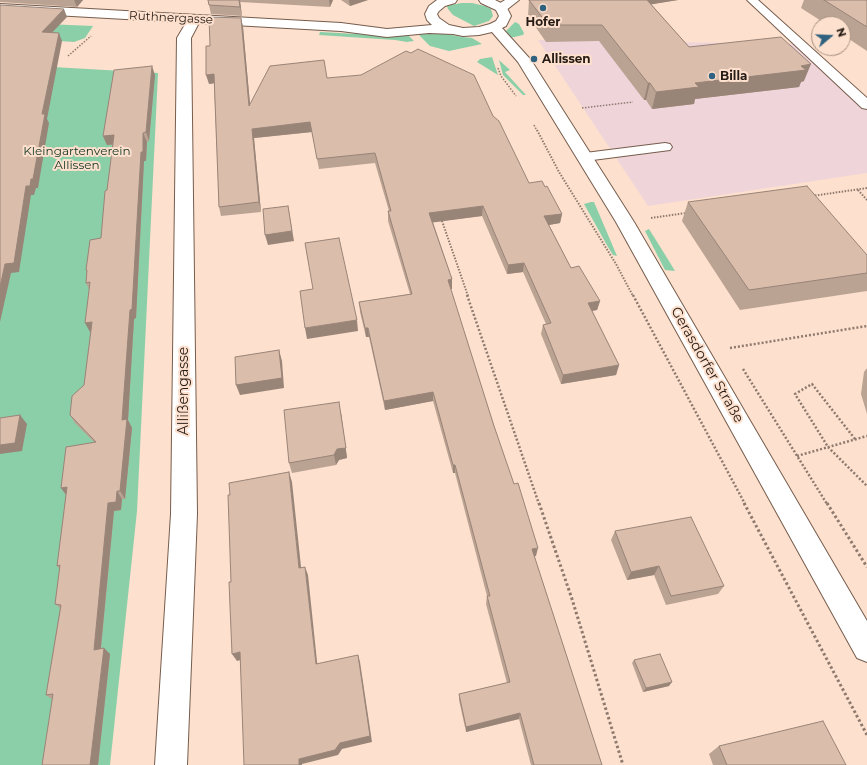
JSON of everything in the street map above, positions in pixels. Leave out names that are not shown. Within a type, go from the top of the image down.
[{"type":"street","points":[[430,8],[451,0]]},
{"type":"street","points":[[485,0],[501,8],[505,16],[501,23],[495,27]]},
{"type":"street","points":[[501,8],[513,0]]},
{"type":"street","name":"Ruthnergasse","points":[[0,8],[341,28],[387,33],[429,29],[458,31]]},
{"type":"street","name":"Ruthnergasse","points":[[341,28],[403,22],[430,8]]},
{"type":"street","name":"Gerasdorfer Straße","points":[[430,8],[435,23],[458,31],[493,48],[540,87]]},
{"type":"street","name":"Allißengasse","points":[[171,765],[184,514],[184,38],[196,19]]},
{"type":"street","name":"Gerasdorfer Straße","points":[[458,31],[479,31],[495,27],[501,36],[524,60],[625,222],[867,648]]},
{"type":"lane","points":[[752,0],[867,106]]},
{"type":"lane","points":[[585,157],[664,147]]},
{"type":"path","points":[[493,48],[501,76],[520,101]]},
{"type":"path","points":[[578,108],[633,102]]},
{"type":"path","points":[[531,120],[560,172],[616,264],[711,439],[867,735]]},
{"type":"path","points":[[811,196],[867,188]]},
{"type":"path","points":[[857,189],[867,200]]},
{"type":"path","points":[[439,212],[572,599],[623,765]]},
{"type":"path","points":[[625,222],[688,213]]},
{"type":"path","points":[[730,348],[867,326]]},
{"type":"path","points":[[855,440],[812,384],[795,394],[828,447],[867,486]]},
{"type":"path","points":[[797,456],[867,436]]},
{"type":"shaded area","points":[[538,40],[796,44],[867,101],[867,173],[648,206]]},
{"type":"green space","points":[[461,3],[472,3],[485,6],[491,9],[493,16],[489,21],[474,26],[453,15],[447,6]]},
{"type":"green space","points":[[0,22],[93,26],[85,38],[74,42],[0,37]]},
{"type":"green space","points":[[515,22],[519,24],[524,33],[523,35],[510,38],[506,35],[506,31]]},
{"type":"green space","points":[[320,32],[375,35],[407,34],[414,41],[407,42],[319,35]]},
{"type":"green space","points":[[417,33],[440,33],[472,38],[482,44],[449,51],[430,46]]},
{"type":"green space","points":[[492,57],[498,75],[477,62],[480,59]]},
{"type":"green space","points":[[499,60],[510,70],[505,72],[526,95],[523,95],[503,75]]},
{"type":"green space","name":"Kleingartenverein Allissen","points":[[0,64],[158,73],[137,511],[110,765],[0,765]]},
{"type":"green space","points":[[594,202],[617,256],[613,255],[584,204]]},
{"type":"green space","points":[[649,229],[675,271],[665,270],[645,231]]},
{"type":"building","points":[[208,0],[239,0],[240,7],[209,5]]},
{"type":"building","points":[[529,0],[647,0],[689,47],[781,37],[811,64],[801,66],[806,70],[695,83],[699,87],[656,92],[602,25],[548,25]]},
{"type":"building","points":[[824,0],[867,0],[867,27]]},
{"type":"building","points":[[0,5],[64,9],[42,32],[59,33],[42,114],[45,114],[33,179],[31,179],[30,186],[26,186],[14,263],[5,264],[0,287]]},
{"type":"building","points":[[209,17],[241,18],[249,106],[270,66],[324,60],[327,78],[361,75],[406,51],[411,53],[418,49],[474,75],[493,116],[499,121],[529,183],[542,181],[545,187],[547,186],[562,214],[544,216],[571,268],[579,266],[600,301],[588,303],[619,365],[563,375],[543,325],[551,323],[524,263],[508,265],[483,206],[429,213],[452,279],[448,280],[494,426],[514,484],[518,483],[538,548],[532,549],[602,765],[534,765],[520,713],[466,727],[459,694],[510,682],[487,596],[490,596],[455,465],[453,465],[433,392],[384,401],[368,328],[365,328],[359,302],[412,294],[388,211],[391,211],[375,153],[317,159],[310,122],[252,129],[259,202],[219,207],[214,74],[206,75],[206,46],[210,46]]},
{"type":"building","points":[[152,66],[146,132],[143,133],[143,152],[141,152],[132,309],[130,310],[122,420],[127,419],[120,491],[117,491],[116,502],[108,503],[94,650],[104,648],[90,765],[42,765],[53,694],[46,695],[61,605],[55,604],[60,565],[57,566],[67,487],[61,488],[66,447],[96,442],[70,415],[72,396],[84,385],[92,322],[85,323],[90,282],[86,283],[86,270],[90,240],[101,238],[105,191],[107,190],[114,135],[103,136],[114,70]]},
{"type":"building","points":[[807,186],[867,255],[867,273],[749,290],[688,202]]},
{"type":"building","points":[[288,206],[292,231],[265,235],[263,209]]},
{"type":"building","points":[[339,238],[357,320],[305,328],[300,291],[313,289],[305,243]]},
{"type":"building","points":[[279,350],[282,378],[236,385],[235,357]]},
{"type":"building","points":[[339,402],[346,448],[337,449],[334,455],[289,463],[284,410]]},
{"type":"building","points":[[20,415],[15,443],[0,445],[0,418]]},
{"type":"building","points":[[289,472],[299,568],[305,567],[316,664],[358,655],[370,736],[340,743],[335,750],[299,759],[299,765],[244,765],[240,652],[232,654],[229,582],[231,582],[228,495],[230,495],[229,483]]},
{"type":"building","points":[[691,517],[724,586],[671,596],[659,566],[631,572],[615,531]]},
{"type":"building","points":[[660,654],[672,682],[646,688],[634,660]]},
{"type":"building","points":[[823,721],[846,765],[727,765],[719,746]]},
{"type":"place","name":"Hofer","points":[[543,8]]},
{"type":"place","name":"Allissen","points":[[534,59]]},
{"type":"place","name":"Billa","points":[[712,76]]}]
